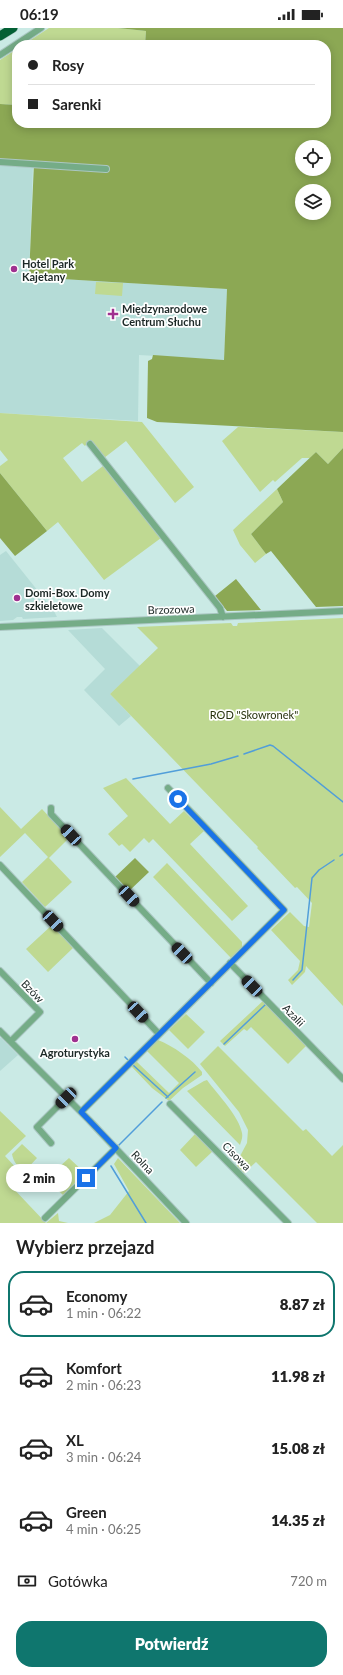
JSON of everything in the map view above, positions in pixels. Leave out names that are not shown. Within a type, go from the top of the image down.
[{"type":"highway","points":[[0,36],[13,28]]},
{"type":"street","points":[[23,40],[41,28]]},
{"type":"street","points":[[0,55],[12,47]]},
{"type":"street","points":[[0,162],[106,169]]},
{"type":"street","points":[[90,444],[220,608],[224,617]]},
{"type":"street","name":"Brzozowa","points":[[0,627],[343,611]]},
{"type":"street","points":[[81,1112],[284,910],[168,788]]},
{"type":"street","points":[[51,808],[51,814],[211,982]]},
{"type":"street","points":[[0,865],[159,1034]]},
{"type":"street","name":"Azalii","points":[[230,963],[343,1080]]},
{"type":"street","name":"Bzów","points":[[0,971],[40,1012],[11,1041]]},
{"type":"street","name":"Rolna","points":[[0,1031],[116,1148],[186,1223]]},
{"type":"street","points":[[51,1143],[37,1127],[66,1098]]},
{"type":"street","name":"Cisowa","points":[[170,1104],[288,1223]]},
{"type":"street","points":[[45,1218],[116,1148]]},
{"type":"shaded area","name":"Międzynarodowe Centrum Słuchu","points":[[0,163],[33,166],[29,277],[227,289],[224,360],[139,355],[138,421],[0,413]]},
{"type":"shaded area","points":[[6,551],[54,611],[57,617],[23,619],[22,617],[17,617],[13,620],[0,621],[0,555]]},
{"type":"shaded area","points":[[102,628],[140,666],[110,694],[131,716],[119,726],[84,690],[105,669],[68,630]]},
{"type":"shaded area","points":[[0,1038],[18,1055],[0,1071]]},
{"type":"green space","points":[[49,28],[118,28],[146,31],[145,40],[31,40]]},
{"type":"green space","points":[[118,28],[343,28],[343,432],[157,422],[147,418],[148,361],[152,359],[153,355],[224,360],[227,289],[29,277],[34,163],[0,161],[0,104],[12,105],[12,128],[331,128],[331,40],[145,40],[146,31]]},
{"type":"green space","points":[[12,52],[12,105],[0,104],[0,60]]},
{"type":"green space","points":[[96,282],[123,283],[122,296],[95,294]]},
{"type":"green space","points":[[0,413],[142,422],[194,487],[175,503],[126,441],[104,458],[94,444],[89,441],[85,446],[82,443],[63,458],[82,482],[103,466],[161,538],[104,580],[58,522],[47,531],[0,473],[0,466],[8,460],[0,450]]},
{"type":"green space","points":[[238,427],[343,432],[343,448],[328,464],[316,452],[310,458],[302,458],[275,482],[273,480],[260,492],[222,441]]},
{"type":"green space","points":[[343,448],[343,606],[316,607],[271,551],[266,554],[251,534],[283,502],[277,489],[316,452],[328,464]]},
{"type":"green space","points":[[0,473],[47,531],[15,556],[0,538]]},
{"type":"green space","points":[[277,489],[283,502],[251,534],[266,554],[255,563],[240,545],[233,530]]},
{"type":"green space","points":[[236,579],[261,610],[227,611],[215,596]]},
{"type":"green space","name":"ROD \"Skowronek\"","points":[[343,618],[343,1006],[306,966],[305,972],[292,985],[288,980],[298,970],[300,961],[271,930],[290,912],[304,926],[309,927],[312,903],[297,887],[295,888],[257,848],[258,847],[110,694],[158,648],[137,627],[231,623],[233,626],[237,626],[238,623]]},
{"type":"green space","points":[[126,778],[170,824],[184,811],[204,831],[190,844],[248,906],[232,921],[153,839],[149,843],[144,838],[130,852],[122,844],[119,846],[108,834],[128,816],[103,788]]},
{"type":"green space","points":[[0,807],[21,829],[42,809],[69,838],[49,858],[72,882],[45,907],[22,882],[48,857],[25,833],[0,857]]},
{"type":"green space","points":[[135,858],[149,872],[128,892],[115,877]]},
{"type":"green space","points":[[167,863],[242,942],[242,947],[231,958],[153,877]]},
{"type":"green space","points":[[52,925],[73,948],[48,972],[26,949]]},
{"type":"green space","points":[[264,1000],[273,1009],[272,1011],[306,1046],[288,1064],[251,1027],[247,1031],[244,1029],[225,1046],[220,1041]]},
{"type":"green space","points":[[186,1014],[205,1032],[188,1049],[169,1030]]},
{"type":"green space","points":[[158,1040],[182,1053],[202,1072],[202,1075],[183,1088],[169,1101],[152,1088],[131,1066],[136,1061],[169,1093],[179,1083],[147,1051]]},
{"type":"green space","points":[[218,1046],[303,1131],[306,1129],[332,1156],[343,1145],[343,1223],[317,1223],[256,1162],[244,1173],[237,1166],[239,1158],[247,1143],[248,1130],[239,1112],[200,1064]]},
{"type":"green space","points":[[207,1080],[237,1120],[242,1135],[240,1145],[187,1091]]},
{"type":"green space","points":[[0,1111],[26,1136],[5,1156],[21,1175],[10,1185],[46,1223],[0,1223]]},
{"type":"green space","points":[[196,1133],[213,1151],[196,1167],[180,1150]]},
{"type":"green space","points":[[22,1144],[37,1158],[25,1171],[16,1164],[12,1154]]},
{"type":"green space","points":[[69,1158],[85,1173],[63,1195],[46,1179]]},
{"type":"green space","points":[[118,1158],[180,1223],[94,1223],[110,1215],[129,1191],[114,1164]]},
{"type":"green space","points":[[58,1213],[59,1221],[68,1223],[46,1223]]},
{"type":"waterway","points":[[244,754],[270,745],[273,746],[343,802]]},
{"type":"waterway","points":[[133,779],[211,764],[238,756]]},
{"type":"waterway","points":[[293,980],[302,970],[312,878],[319,870],[334,860]]},
{"type":"waterway","points":[[224,1044],[265,1005]]},
{"type":"waterway","points":[[125,1057],[128,1060]]},
{"type":"waterway","points":[[133,1065],[168,1097]]},
{"type":"waterway","points":[[166,1098],[195,1072]]},
{"type":"waterway","points":[[119,1145],[162,1102]]},
{"type":"waterway","points":[[111,1166],[146,1223]]},
{"type":"place","name":"Hotel Park Kajetany","points":[[14,269]]},
{"type":"place","name":"Międzynarodowe Centrum Słuchu","points":[[113,314]]},
{"type":"place","name":"Domi-Box. Domy szkieletowe","points":[[17,598]]},
{"type":"place","name":"Agroturystyka","points":[[75,1039]]},
{"type":"route","points":[[86,1178],[116,1148],[81,1112],[284,910],[178,799]]}]
